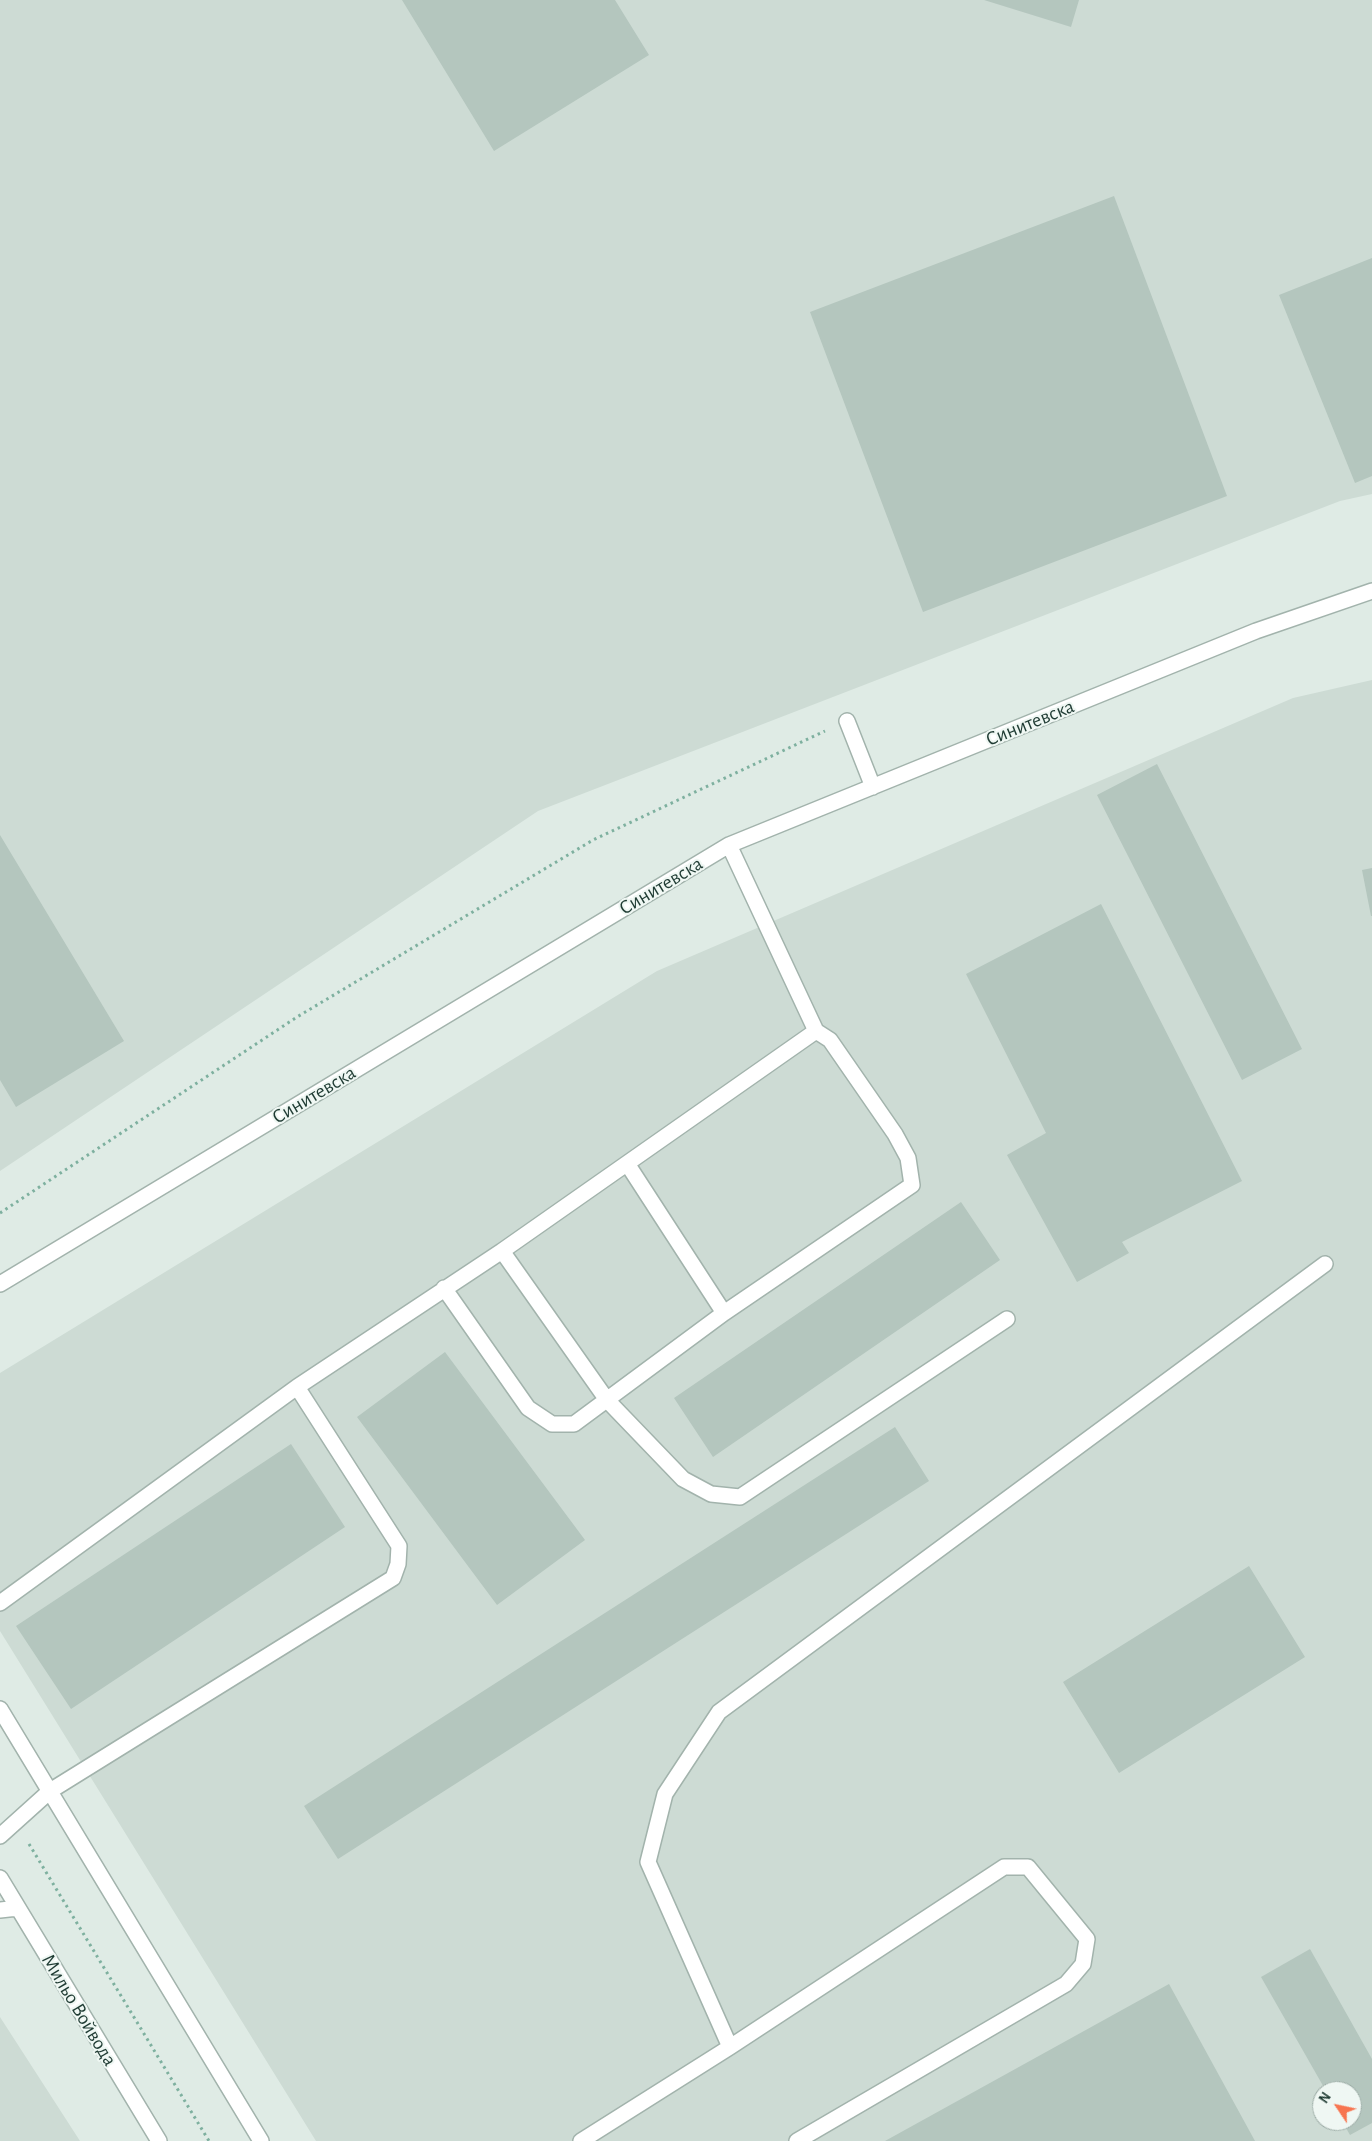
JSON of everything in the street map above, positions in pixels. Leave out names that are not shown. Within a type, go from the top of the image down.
[{"type":"street","name":"Синитевска","points":[[0,1284],[729,845],[1256,631],[1372,591]]},
{"type":"street","points":[[847,721],[873,787]]},
{"type":"street","points":[[444,1288],[528,1408],[552,1424],[574,1424],[724,1313],[912,1184],[908,1158],[895,1134],[830,1040],[816,1031],[729,845]]},
{"type":"street","points":[[0,1603],[297,1387],[628,1165],[816,1031]]},
{"type":"street","points":[[628,1165],[724,1313]]},
{"type":"street","points":[[502,1251],[606,1400],[683,1479],[711,1494],[740,1497],[1007,1319]]},
{"type":"street","points":[[730,2047],[648,1862],[665,1794],[719,1712],[1325,1264]]},
{"type":"street","points":[[0,1836],[50,1791],[393,1578],[398,1564],[399,1546],[297,1387]]},
{"type":"street","points":[[0,1709],[261,2141]]},
{"type":"street","points":[[582,2141],[730,2047],[1004,1867],[1028,1867],[1087,1939],[1083,1964],[1066,1984],[797,2141]]},
{"type":"street","name":"Мильо Войвода","points":[[0,1878],[159,2141]]},
{"type":"street","points":[[0,1910],[18,1908]]},
{"type":"path","points":[[0,1213],[297,1017],[593,840],[847,721]]},
{"type":"path","points":[[15,1822],[209,2141]]},
{"type":"shaded area","points":[[0,0],[1372,0],[1372,494],[1340,501],[538,811],[0,1171]]},
{"type":"shaded area","points":[[1372,680],[1372,2141],[316,2141],[0,1631],[0,1373],[657,971],[1293,698]]},
{"type":"shaded area","points":[[0,2017],[80,2141],[0,2141]]},
{"type":"building","points":[[402,0],[615,0],[649,55],[494,151]]},
{"type":"building","points":[[984,0],[1079,0],[1071,27]]},
{"type":"building","points":[[1114,196],[1227,496],[923,612],[810,312]]},
{"type":"building","points":[[1372,258],[1372,476],[1355,483],[1279,295]]},
{"type":"building","points":[[1157,764],[1302,1049],[1242,1080],[1097,795]]},
{"type":"building","points":[[0,835],[124,1041],[16,1107],[0,1080]]},
{"type":"building","points":[[1372,868],[1372,916],[1371,916],[1362,870]]},
{"type":"building","points":[[1101,904],[1242,1181],[1122,1242],[1129,1253],[1077,1282],[1007,1155],[1046,1133],[966,974]]},
{"type":"building","points":[[961,1202],[1000,1260],[713,1457],[674,1398]]},
{"type":"building","points":[[445,1352],[585,1540],[497,1605],[357,1417]]},
{"type":"building","points":[[895,1427],[929,1481],[338,1859],[304,1806]]},
{"type":"building","points":[[291,1444],[345,1527],[71,1709],[16,1626]]},
{"type":"building","points":[[1249,1566],[1305,1657],[1119,1773],[1063,1682]]},
{"type":"building","points":[[1310,1949],[1372,2059],[1372,2123],[1362,2128],[1362,2081],[1320,2081],[1261,1977]]},
{"type":"building","points":[[1169,1984],[1255,2141],[885,2141]]},
{"type":"building","points":[[1348,2131],[1357,2131],[1350,2135]]}]
